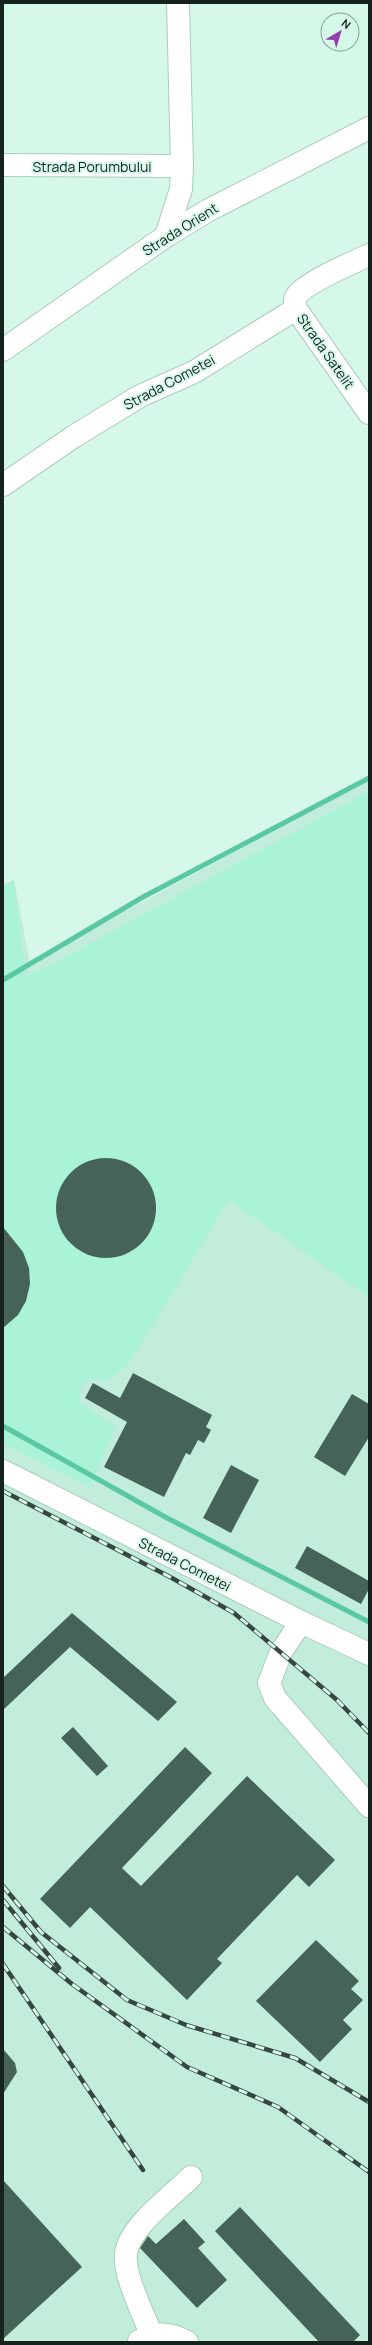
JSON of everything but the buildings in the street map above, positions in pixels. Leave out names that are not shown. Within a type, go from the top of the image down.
[{"type":"street","points":[[166,236],[180,190],[182,166],[178,3]]},
{"type":"street","name":"Strada Orient","points":[[3,350],[166,236],[209,210],[369,128]]},
{"type":"street","name":"Strada Porumbului","points":[[3,166],[182,166]]},
{"type":"street","points":[[296,309],[296,297],[308,286],[369,254]]},
{"type":"street","name":"Strada Satelit","points":[[296,309],[369,413]]},
{"type":"street","name":"Strada Cometei","points":[[3,485],[73,437],[140,396],[194,372],[296,309]]},
{"type":"street","name":"Strada Cometei","points":[[3,1471],[301,1622],[369,1654]]},
{"type":"street","points":[[301,1622],[281,1652],[270,1683],[275,1698],[369,1806]]},
{"type":"street","points":[[188,2342],[165,2333],[144,2338],[127,2269],[126,2253],[130,2240],[140,2226],[191,2178]]},
{"type":"shaded area","points":[[369,779],[369,2342],[3,2342],[3,885],[14,880],[30,963]]},
{"type":"shaded area","points":[[369,791],[369,1297],[229,1200],[130,1362],[108,1381],[89,1378],[79,1391],[80,1403],[116,1426],[90,1487],[3,1444],[3,885],[14,880],[26,976],[51,965]]},
{"type":"waterway","points":[[3,980],[143,897],[369,778]]},
{"type":"waterway","points":[[3,1426],[167,1518],[369,1622]]},
{"type":"railway","points":[[3,1491],[172,1578],[234,1613],[337,1700],[369,1733]]},
{"type":"railway","points":[[3,1886],[41,1932],[127,2000],[186,2025],[295,2058],[369,2102]]},
{"type":"railway","points":[[3,1900],[59,1968]]},
{"type":"railway","points":[[3,1927],[72,1984],[187,2067],[278,2107],[369,2172]]},
{"type":"railway","points":[[3,1964],[143,2170]]}]
